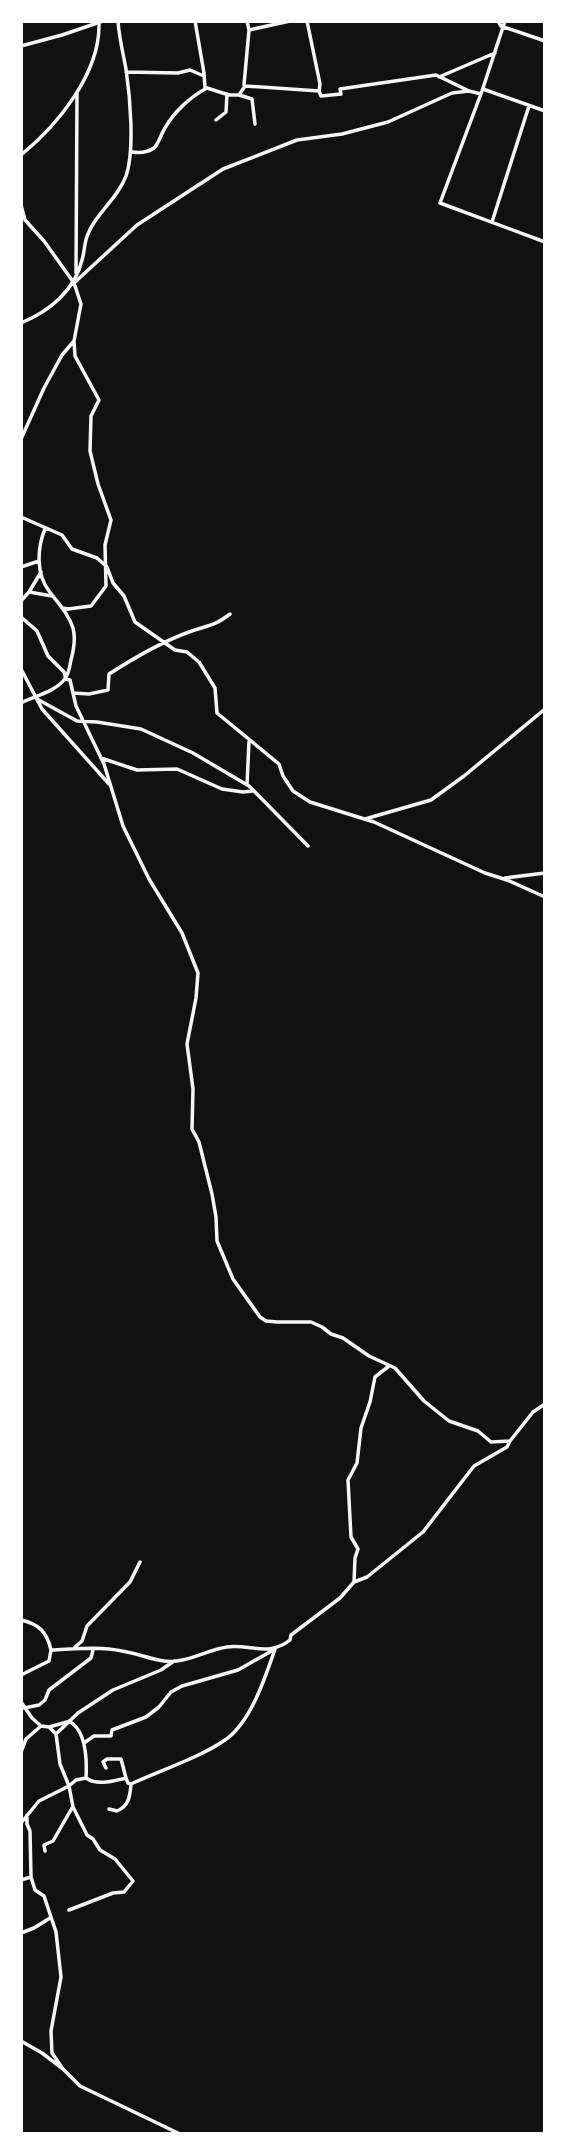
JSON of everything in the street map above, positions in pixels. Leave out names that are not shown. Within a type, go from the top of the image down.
[{"type":"street","points":[[92,21],[97,23]]},
{"type":"street","points":[[21,46],[103,21]]},
{"type":"street","points":[[75,280],[89,230],[120,188],[132,152],[127,72],[118,21]]},
{"type":"street","points":[[195,21],[205,89]]},
{"type":"street","points":[[239,95],[244,87],[249,30],[247,21]]},
{"type":"street","points":[[249,30],[290,21]]},
{"type":"street","points":[[307,21],[321,96],[341,94],[340,89],[436,75],[481,94]]},
{"type":"street","points":[[498,21],[545,41]]},
{"type":"street","points":[[21,155],[52,125],[78,93],[96,52],[99,34],[97,23]]},
{"type":"street","points":[[504,24],[483,89],[440,203],[545,242]]},
{"type":"street","points":[[438,77],[495,53]]},
{"type":"street","points":[[127,72],[178,73],[190,70],[204,76]]},
{"type":"street","points":[[244,87],[319,91]]},
{"type":"street","points":[[132,152],[146,152],[157,145],[166,126],[176,114],[205,89],[252,99],[255,124]]},
{"type":"street","points":[[483,89],[545,111]]},
{"type":"street","points":[[21,323],[52,305],[65,294],[75,280],[137,225],[223,169],[297,140],[342,134],[388,122],[452,93],[469,91]]},
{"type":"street","points":[[62,608],[68,610],[91,606],[106,586],[105,545],[111,520],[90,451],[91,416],[99,400],[75,356],[74,341],[81,304],[75,280],[78,93]]},
{"type":"street","points":[[216,120],[226,112],[228,94]]},
{"type":"street","points":[[492,222],[529,106]]},
{"type":"street","points":[[21,205],[25,219],[75,280]]},
{"type":"street","points":[[21,439],[44,388],[62,355],[74,341]]},
{"type":"street","points":[[21,517],[62,535],[72,549],[97,558],[107,568],[113,583],[124,596],[135,622],[175,650],[187,652],[199,662],[215,688],[218,713],[279,764],[290,786],[300,796],[310,803],[374,822],[485,873],[545,897]]},
{"type":"street","points":[[21,703],[50,691],[66,679],[75,645],[73,629],[48,590],[41,572],[41,538],[45,529]]},
{"type":"street","points":[[21,567],[40,561]]},
{"type":"street","points":[[21,601],[41,572]]},
{"type":"street","points":[[29,592],[54,597]]},
{"type":"street","points":[[73,693],[89,694],[108,690],[108,674],[145,652],[190,631],[216,625],[230,614]]},
{"type":"street","points":[[21,617],[37,631],[48,656],[64,672],[66,679],[70,680],[83,721],[101,758],[122,826],[149,879],[182,933],[198,973],[187,1044],[192,1089],[192,1129],[199,1142],[212,1194],[217,1241],[233,1279],[260,1317],[266,1321],[311,1322],[322,1327],[331,1335],[343,1338],[369,1356],[400,1372],[424,1401],[449,1421],[478,1431],[491,1441],[510,1441]]},
{"type":"street","points":[[21,669],[42,709],[110,785]]},
{"type":"street","points":[[36,697],[77,721],[141,729],[193,753],[247,785],[307,846]]},
{"type":"street","points":[[363,819],[430,800],[464,776],[545,709]]},
{"type":"street","points":[[247,785],[250,741]]},
{"type":"street","points":[[101,758],[137,770],[177,769],[222,789],[253,791]]},
{"type":"street","points":[[501,878],[545,873]]},
{"type":"street","points":[[355,1582],[355,1558],[358,1549],[351,1537],[348,1480],[357,1463],[361,1428],[375,1377],[390,1366]]},
{"type":"street","points":[[84,1742],[94,1736],[111,1736],[112,1730],[146,1717],[159,1707],[171,1692],[181,1686],[238,1670],[290,1640],[291,1635],[340,1598],[355,1582],[367,1577],[423,1532],[474,1466],[507,1447],[527,1418],[545,1404]]},
{"type":"street","points":[[74,1649],[82,1641],[88,1626],[130,1582],[140,1562]]},
{"type":"street","points":[[21,1620],[36,1625],[48,1636],[51,1650],[49,1661],[21,1675]]},
{"type":"street","points":[[51,1650],[84,1647],[93,1650],[120,1650],[164,1661],[197,1657],[228,1647],[275,1649]]},
{"type":"street","points":[[131,1784],[227,1739],[252,1705],[275,1649]]},
{"type":"street","points":[[24,1708],[39,1705],[45,1700],[49,1690],[91,1658],[93,1650]]},
{"type":"street","points":[[56,1734],[69,1721],[113,1689],[161,1670],[175,1660]]},
{"type":"street","points":[[21,1702],[41,1726],[49,1727],[69,1721]]},
{"type":"street","points":[[69,1721],[84,1742],[86,1778]]},
{"type":"street","points":[[21,1752],[26,1739],[41,1726]]},
{"type":"street","points":[[49,1727],[56,1734],[60,1764],[69,1786],[73,1807],[86,1835],[93,1839],[100,1850],[115,1859],[134,1881],[124,1892],[113,1893],[69,1910]]},
{"type":"street","points":[[106,1768],[103,1762],[107,1759],[121,1759],[128,1783],[131,1784]]},
{"type":"street","points":[[63,2069],[52,2053],[51,2031],[61,1977],[56,1932],[44,1896],[35,1889],[31,1877],[30,1831],[23,1819],[39,1801],[76,1780],[86,1778],[89,1781],[104,1782],[126,1778]]},
{"type":"street","points":[[109,1809],[117,1811],[124,1808],[129,1801],[131,1784]]},
{"type":"street","points":[[45,1851],[44,1845],[52,1841],[73,1807]]},
{"type":"street","points":[[21,1880],[31,1877]]},
{"type":"street","points":[[21,1933],[50,1918]]},
{"type":"street","points":[[21,2041],[63,2069],[80,2086],[94,2095],[180,2134]]}]
